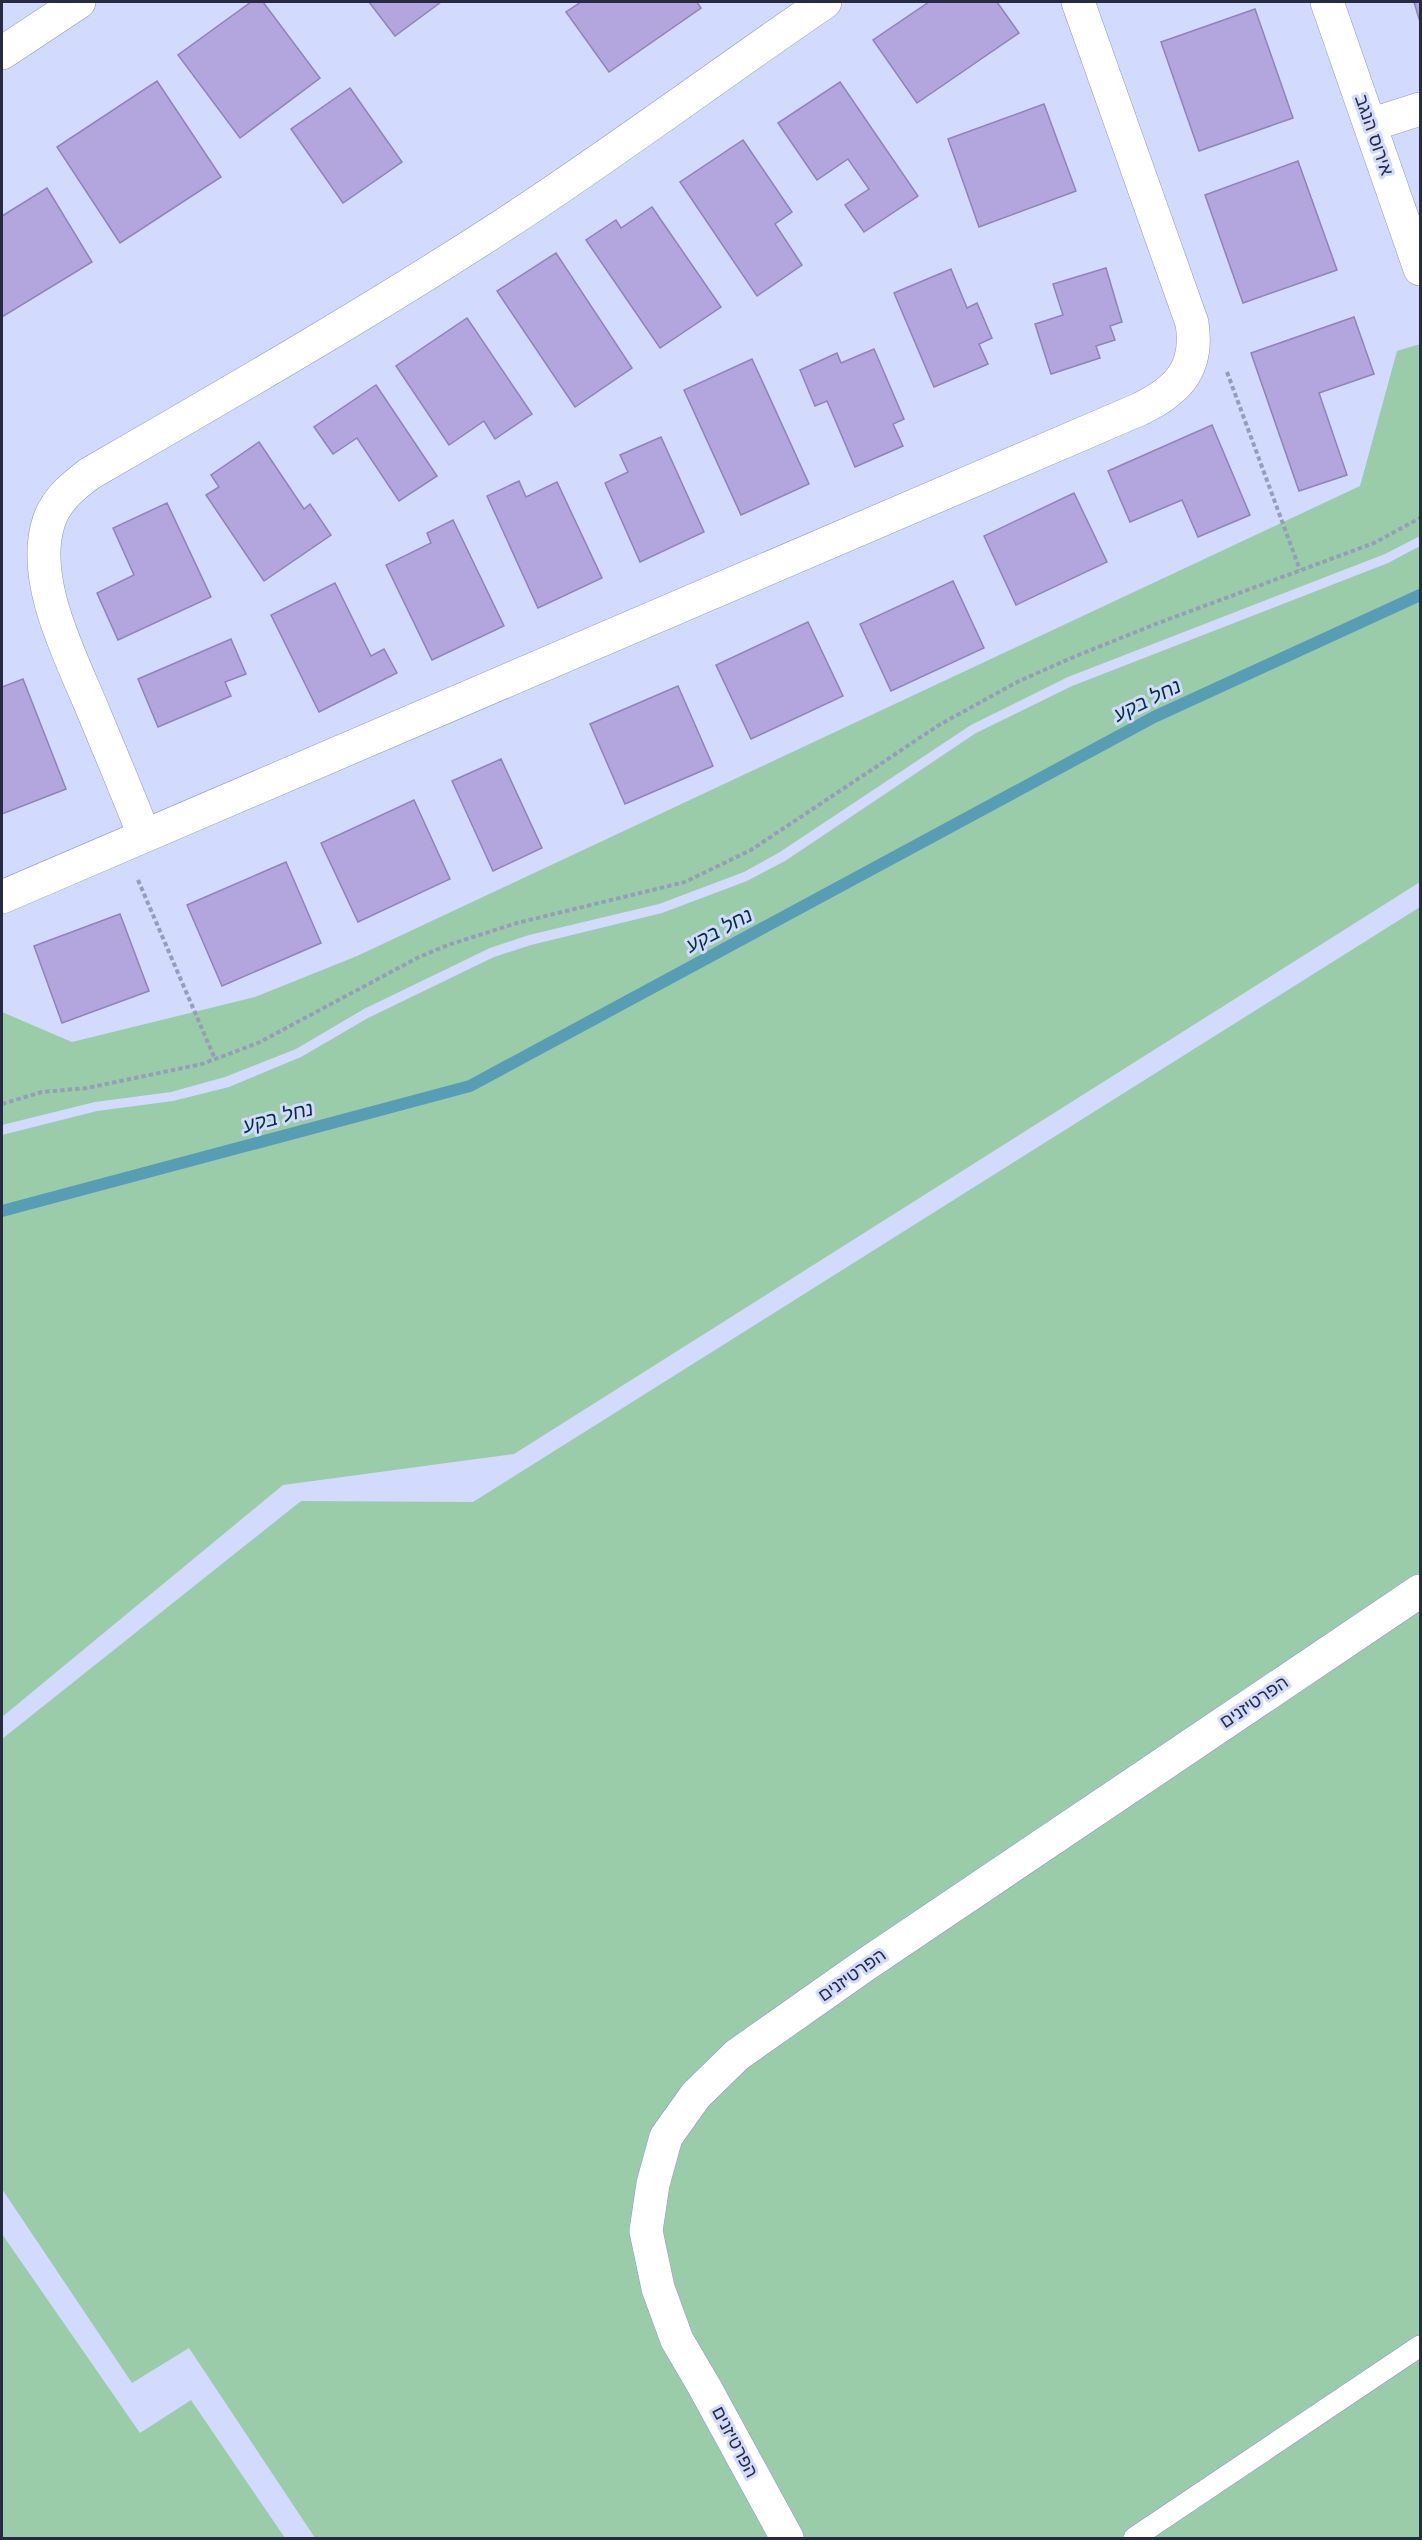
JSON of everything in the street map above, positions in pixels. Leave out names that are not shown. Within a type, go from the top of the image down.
[{"type":"street","points":[[2,53],[79,2]]},
{"type":"street","points":[[134,840],[50,593],[44,553],[45,536],[55,507],[64,495],[89,474],[296,354],[504,225],[643,132],[825,2]]},
{"type":"street","points":[[2,897],[1146,406],[1163,396],[1187,372],[1194,337],[1187,308],[1078,2]]},
{"type":"street","name":"אירוס הנגב","points":[[1327,2],[1420,269]]},
{"type":"street","points":[[1370,125],[1420,109]]},
{"type":"street","name":"הפרטיזנים","points":[[787,2538],[677,2340],[658,2288],[646,2231],[653,2184],[666,2137],[696,2095],[737,2055],[872,1960],[1420,1591]]},
{"type":"lane","points":[[1134,2538],[1420,2346]]},
{"type":"path","points":[[1193,350],[1225,364],[1300,570]]},
{"type":"path","points":[[2,1104],[42,1092],[108,1084],[215,1059],[258,1043],[448,945],[517,923],[685,882],[751,850],[939,725],[1019,681],[1142,630],[1374,543],[1420,518]]},
{"type":"path","points":[[134,840],[215,1059]]},
{"type":"green space","points":[[1420,344],[1420,536],[1385,554],[1068,677],[971,725],[780,852],[744,872],[659,904],[529,935],[490,948],[364,1009],[296,1049],[225,1077],[171,1092],[95,1102],[2,1125],[2,1012],[72,1042],[255,997],[357,956],[1360,486],[1397,351]]},
{"type":"green space","points":[[1420,546],[1420,882],[514,1454],[283,1485],[2,1717],[2,1135],[97,1111],[173,1101],[229,1087],[301,1057],[368,1018],[494,957],[531,945],[662,913],[747,881],[785,861],[976,733],[1072,686],[1388,563]]},
{"type":"green space","points":[[1420,907],[1420,2538],[315,2538],[189,2348],[132,2383],[2,2189],[2,1739],[301,1501],[473,1502]]},
{"type":"green space","points":[[2,2234],[140,2433],[191,2400],[285,2538],[2,2538]]},
{"type":"building","points":[[251,2],[263,2],[320,78],[240,138],[178,55]]},
{"type":"building","points":[[369,2],[441,2],[395,36]]},
{"type":"building","points":[[581,2],[697,2],[701,8],[609,72],[566,12]]},
{"type":"building","points":[[929,2],[997,2],[1019,33],[917,103],[873,40]]},
{"type":"building","points":[[1414,2],[1420,2],[1420,22]]},
{"type":"building","points":[[1255,9],[1293,118],[1199,151],[1161,42]]},
{"type":"building","points":[[157,81],[221,177],[120,243],[57,147]]},
{"type":"building","points":[[840,82],[918,196],[864,232],[845,205],[869,189],[848,159],[817,180],[778,123]]},
{"type":"building","points":[[350,88],[402,162],[343,203],[291,129]]},
{"type":"building","points":[[1044,104],[1076,191],[979,227],[948,139]]},
{"type":"building","points":[[743,140],[792,212],[775,224],[802,265],[757,296],[680,182]]},
{"type":"building","points":[[1298,161],[1337,270],[1243,303],[1205,195]]},
{"type":"building","points":[[47,188],[92,262],[2,317],[2,216]]},
{"type":"building","points":[[652,207],[721,307],[660,348],[586,240],[616,220],[621,228]]},
{"type":"building","points":[[556,253],[632,368],[575,407],[497,291]]},
{"type":"building","points":[[1106,268],[1122,322],[1110,326],[1115,340],[1096,346],[1100,358],[1051,374],[1035,324],[1063,315],[1053,284]]},
{"type":"building","points":[[951,269],[967,308],[977,303],[992,338],[979,344],[988,364],[934,387],[894,293]]},
{"type":"building","points":[[1354,317],[1374,374],[1319,393],[1347,475],[1299,491],[1251,353]]},
{"type":"building","points":[[467,318],[532,414],[495,439],[484,421],[449,445],[396,366]]},
{"type":"building","points":[[874,349],[904,419],[893,424],[903,446],[855,467],[827,401],[815,406],[800,370],[837,353],[841,363]]},
{"type":"building","points":[[752,359],[809,484],[741,515],[684,390]]},
{"type":"building","points":[[376,385],[437,476],[399,501],[357,438],[333,454],[314,427]]},
{"type":"building","points":[[1212,425],[1250,515],[1198,537],[1182,500],[1130,522],[1108,471]]},
{"type":"building","points":[[661,437],[704,532],[640,562],[605,483],[628,472],[620,455]]},
{"type":"building","points":[[259,442],[304,509],[310,504],[331,535],[264,581],[206,495],[219,487],[211,475]]},
{"type":"building","points":[[519,481],[526,497],[557,482],[602,578],[538,608],[487,496]]},
{"type":"building","points":[[1074,493],[1107,562],[1016,605],[984,536]]},
{"type":"building","points":[[167,503],[211,597],[118,640],[97,593],[134,575],[113,528]]},
{"type":"building","points":[[453,520],[504,626],[432,660],[386,565],[431,543],[427,533]]},
{"type":"building","points":[[953,581],[984,648],[891,691],[860,624]]},
{"type":"building","points":[[335,583],[371,656],[384,649],[397,673],[319,712],[271,615]]},
{"type":"building","points":[[808,622],[843,696],[751,739],[716,665]]},
{"type":"building","points":[[231,639],[246,674],[225,682],[231,696],[158,727],[138,679]]},
{"type":"building","points":[[23,679],[66,789],[2,814],[2,687]]},
{"type":"building","points":[[678,686],[713,766],[625,804],[590,724]]},
{"type":"building","points":[[501,759],[542,848],[493,871],[452,781]]},
{"type":"building","points":[[414,800],[450,879],[358,922],[321,843]]},
{"type":"building","points":[[286,862],[321,943],[222,986],[187,905]]},
{"type":"building","points":[[120,914],[149,991],[62,1023],[34,946]]},
{"type":"waterway","name":"נחל בקע","points":[[2,1211],[470,1086],[1154,717],[1420,595]]}]
